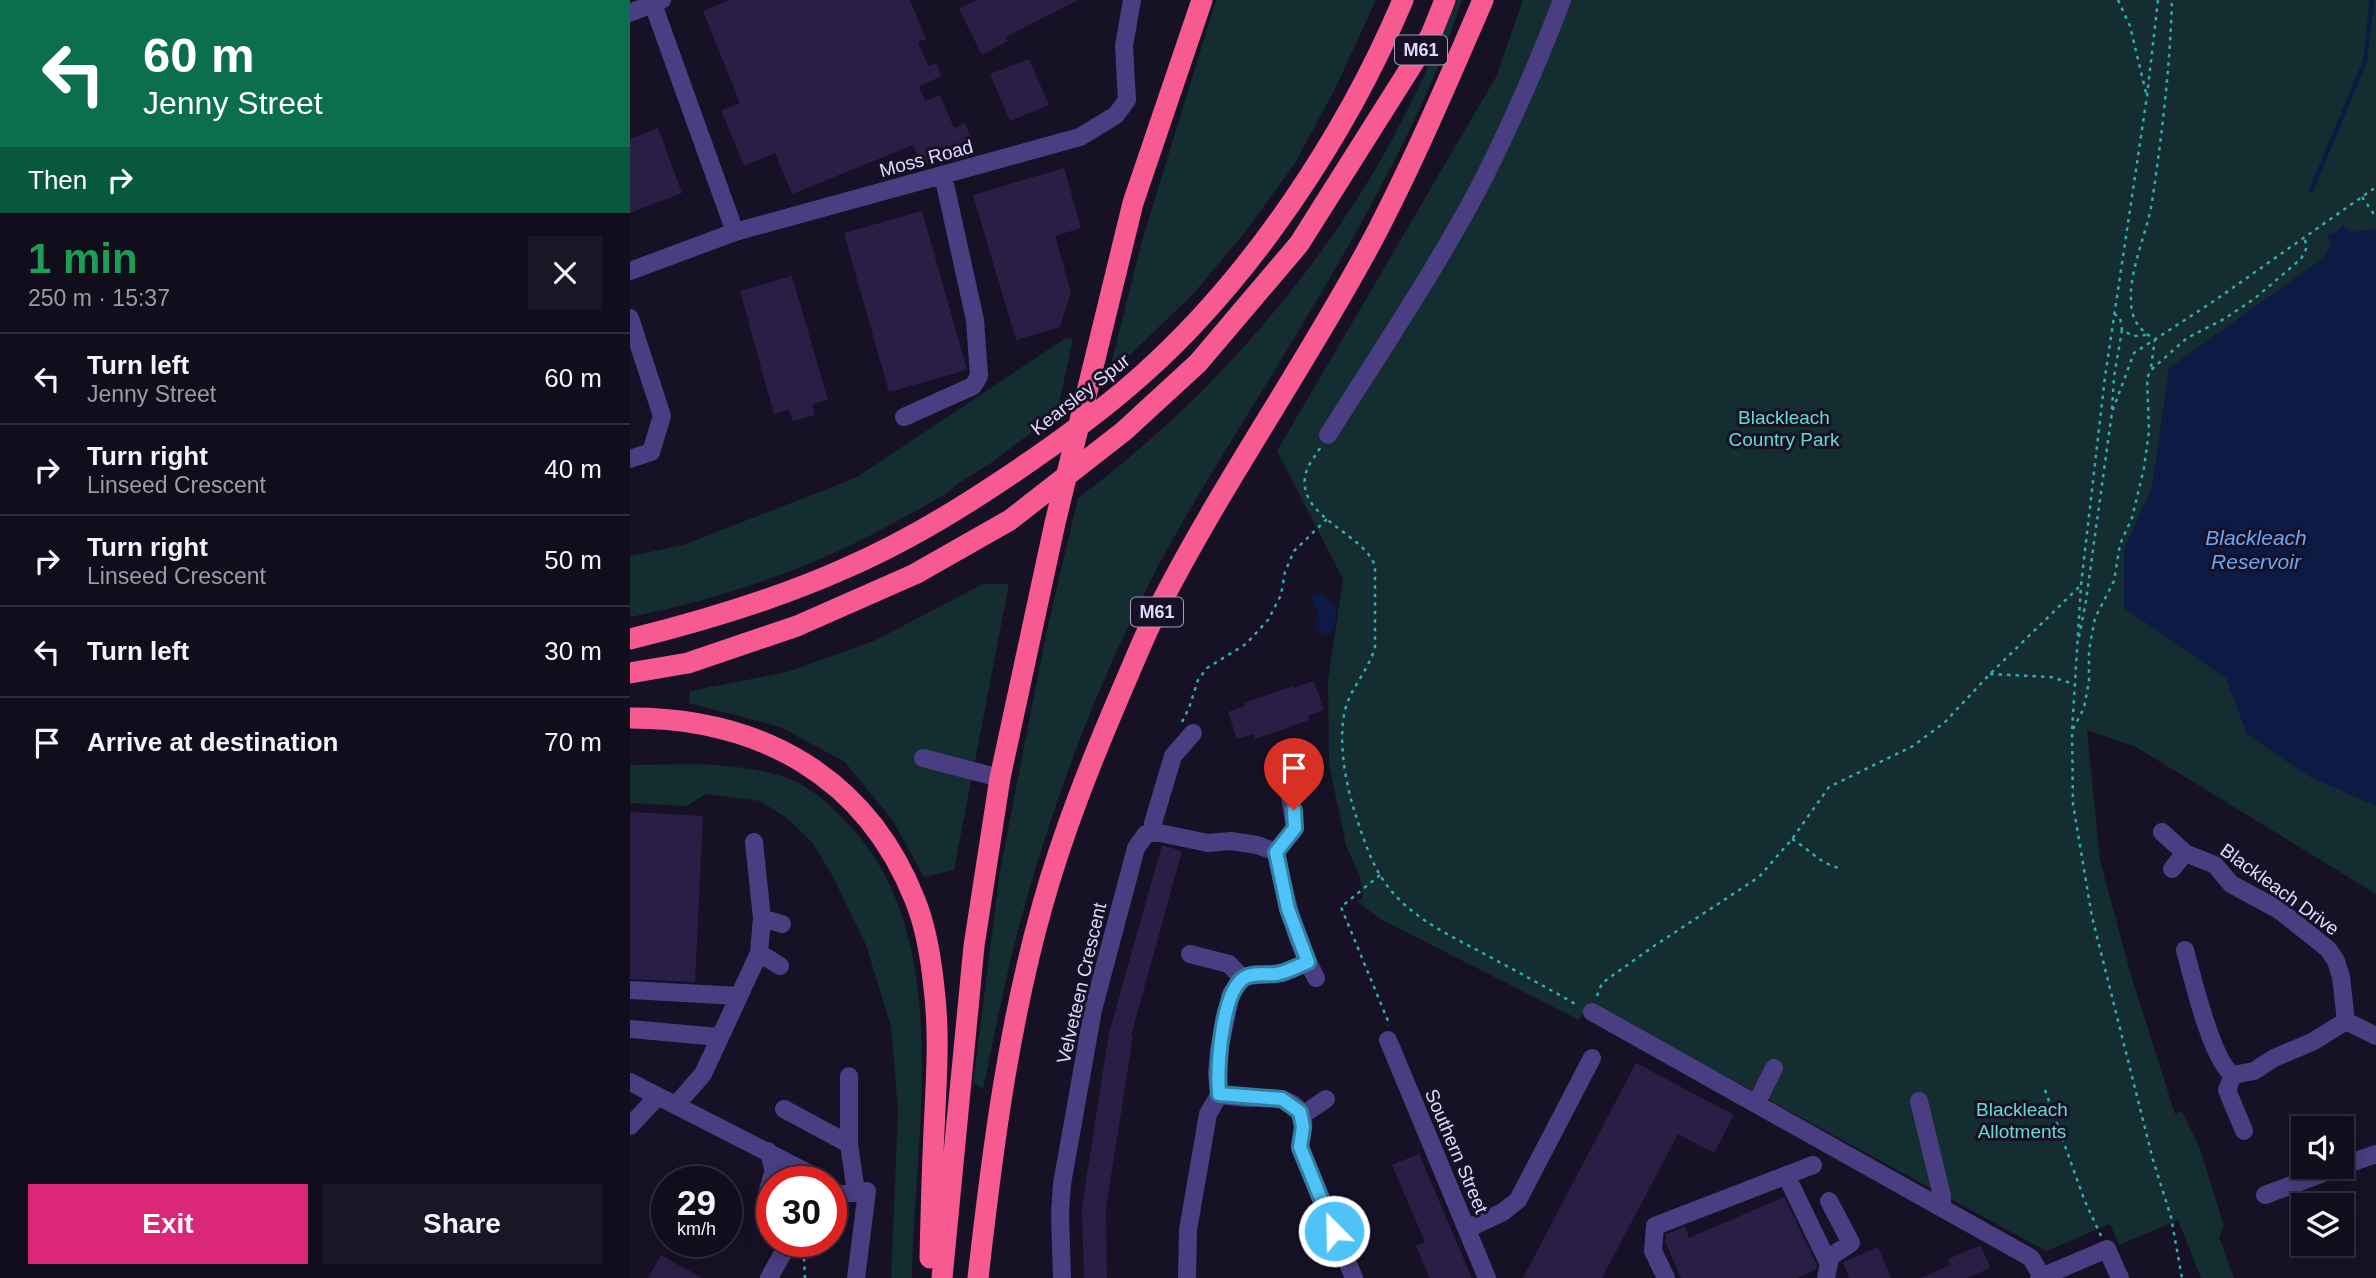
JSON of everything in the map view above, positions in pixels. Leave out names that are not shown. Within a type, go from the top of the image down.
[{"type":"highway","points":[[942,1278],[974,946],[1000,778],[1055,523],[1133,203],[1202,0]]},
{"type":"highway","name":"Kearsley Spur","points":[[630,639],[738,609],[846,568],[952,514],[1028,463],[1107,404],[1150,368],[1205,310],[1296,196],[1362,87],[1403,0]]},
{"type":"highway","name":"M61","points":[[1392,97],[1429,0]]},
{"type":"highway","name":"M61","points":[[630,673],[688,663],[797,626],[915,574],[1010,520],[1124,431],[1198,363],[1299,244],[1431,35],[1445,0]]},
{"type":"highway","name":"M61","points":[[978,1278],[997,1130],[1020,1002],[1042,908],[1094,757],[1154,616],[1231,479],[1328,318],[1410,165],[1483,0]]},
{"type":"highway","points":[[630,718],[696,724],[744,736],[778,749],[810,766],[840,788],[870,819],[896,860],[916,901],[928,944],[935,990],[937,1068],[932,1169],[931,1278]]},
{"type":"street","name":"Moss Road","points":[[630,271],[735,232],[1080,137],[1116,115],[1127,100],[1124,46],[1132,0]]},
{"type":"street","points":[[1328,435],[1434,266],[1483,180],[1563,0]]},
{"type":"street","points":[[630,13],[657,2],[735,232]]},
{"type":"street","points":[[904,417],[973,386],[979,376],[975,320],[943,175]]},
{"type":"street","points":[[630,318],[662,416],[652,452],[630,459]]},
{"type":"street","points":[[1186,729],[1173,756],[1153,823],[1155,832],[1200,842],[1231,841],[1257,845],[1276,852]]},
{"type":"street","points":[[1276,852],[1295,828],[1283,752]]},
{"type":"street","points":[[923,758],[1000,778]]},
{"type":"street","name":"Velveteen Crescent","points":[[1062,1278],[1062,1184],[1093,1010],[1136,848],[1146,834],[1155,832]]},
{"type":"street","name":"Blackleach Drive","points":[[2162,832],[2185,853],[2215,865],[2231,884],[2273,905],[2328,949],[2336,961],[2341,977],[2346,1021]]},
{"type":"street","points":[[676,1105],[703,1074],[759,953],[762,918],[754,842]]},
{"type":"street","points":[[1188,1278],[1188,1230],[1205,1127],[1208,1114],[1219,1094],[1219,1050],[1231,994],[1243,979],[1256,975],[1312,970],[1288,909],[1276,852]]},
{"type":"street","points":[[2172,869],[2185,853]]},
{"type":"street","points":[[762,918],[782,924]]},
{"type":"street","points":[[2185,950],[2244,1131]]},
{"type":"street","points":[[759,953],[780,966]]},
{"type":"street","points":[[1191,954],[1229,964],[1243,979]]},
{"type":"street","points":[[2192,977],[2211,973]]},
{"type":"street","points":[[630,990],[738,996]]},
{"type":"street","points":[[1592,1012],[2031,1258],[2041,1277],[2107,1249],[2120,1278]]},
{"type":"street","points":[[2230,1082],[2274,1058],[2312,1042],[2346,1021],[2376,1036]]},
{"type":"street","points":[[630,1029],[719,1037]]},
{"type":"street","name":"Southern Street","points":[[1388,1040],[1487,1278]]},
{"type":"street","points":[[1467,1229],[1496,1216],[1518,1200],[1592,1058]]},
{"type":"street","points":[[1756,1104],[1774,1068]]},
{"type":"street","points":[[849,1076],[849,1144],[856,1192]]},
{"type":"street","points":[[630,1082],[796,1166]]},
{"type":"street","points":[[1219,1094],[1282,1099],[1294,1106],[1301,1116],[1303,1127],[1300,1147],[1354,1278]]},
{"type":"street","points":[[630,1126],[658,1096]]},
{"type":"street","points":[[1301,1116],[1326,1099]]},
{"type":"street","points":[[1919,1101],[1942,1196],[1942,1207]]},
{"type":"street","points":[[784,1109],[849,1144]]},
{"type":"street","points":[[768,1151],[772,1166]]},
{"type":"street","points":[[2354,1162],[2376,1154]]},
{"type":"street","points":[[1666,1278],[1653,1251],[1655,1226],[1813,1165]]},
{"type":"street","points":[[1786,1175],[1827,1271]]},
{"type":"street","points":[[2265,1196],[2309,1179]]},
{"type":"street","points":[[847,1193],[867,1191],[856,1278]]},
{"type":"street","points":[[1827,1271],[1830,1257],[1851,1243],[1829,1201]]},
{"type":"street","points":[[769,1278],[781,1257]]},
{"type":"path","points":[[2118,0],[2130,26],[2147,96]]},
{"type":"path","points":[[2158,0],[2147,96],[2105,377],[2081,585],[2072,731],[2073,804],[2092,917],[2153,1160],[2171,1217],[2182,1278]]},
{"type":"path","points":[[2155,339],[2146,335],[2136,324],[2130,298],[2152,204],[2171,42],[2172,0]]},
{"type":"path","points":[[2112,412],[2134,353],[2214,301],[2376,187]]},
{"type":"path","points":[[2362,197],[2376,217]]},
{"type":"path","points":[[2151,370],[2187,338],[2224,319],[2253,299],[2301,259],[2307,247],[2304,237]]},
{"type":"path","points":[[2076,650],[2086,601],[2122,330],[2120,317],[2114,314]]},
{"type":"path","points":[[2122,330],[2133,336],[2146,335]]},
{"type":"path","points":[[2072,731],[2084,708],[2095,618],[2115,581],[2120,544],[2132,519],[2144,468],[2149,431],[2147,378],[2151,370],[2155,339]]},
{"type":"path","points":[[1328,435],[1307,469],[1306,487],[1310,501],[1327,519],[1371,554],[1375,566],[1375,647],[1372,658],[1353,690],[1342,730],[1347,789],[1360,831],[1380,875],[1405,905],[1429,924],[1592,1012],[1602,983],[1759,877],[1793,839],[1829,787],[1913,746],[1945,722],[2081,585]]},
{"type":"path","points":[[1186,729],[1198,680],[1208,668],[1246,644],[1268,620],[1281,595],[1285,572],[1294,551],[1327,519]]},
{"type":"path","points":[[1990,674],[2051,677],[2074,684]]},
{"type":"path","points":[[1793,839],[1821,863],[1841,869]]},
{"type":"path","points":[[1380,875],[1341,907],[1388,1021],[1388,1040]]},
{"type":"path","points":[[2045,1090],[2084,1199],[2107,1249]]},
{"type":"path","points":[[805,1257],[805,1278]]},
{"type":"green space","points":[[1216,0],[1376,0],[1335,89],[1294,165],[1242,236],[1193,294],[1108,376],[1141,244]]},
{"type":"green space","points":[[1457,0],[1462,0],[1435,74],[1383,183],[1323,290],[1178,529],[1109,668],[1076,750],[1033,876],[1010,961],[983,1089],[973,1083],[1000,871],[1046,634],[1078,498],[1159,432],[1197,395],[1234,357],[1302,276],[1362,191],[1389,145]]},
{"type":"green space","name":"Blackleach Country Park","points":[[1523,0],[2376,0],[2376,894],[2136,747],[2087,730],[2100,860],[2130,972],[2175,1114],[2182,1111],[2200,1149],[2224,1226],[2219,1237],[2234,1278],[2201,1278],[2178,1220],[2119,1245],[2110,1224],[2046,1251],[1589,1002],[1579,1020],[1380,919],[1357,901],[1363,898],[1360,877],[1346,845],[1329,764],[1328,680],[1343,579],[1277,451],[1496,77]]},
{"type":"green space","points":[[1066,338],[1073,339],[1057,413],[949,492],[870,536],[797,568],[726,593],[630,617],[630,556],[684,545],[857,477]]},
{"type":"green space","points":[[983,584],[1009,584],[954,870],[924,877],[893,821],[845,762],[780,727],[689,703],[690,691],[787,672],[874,641]]},
{"type":"green space","points":[[698,764],[758,770],[781,776],[801,784],[824,800],[850,826],[883,872],[905,924],[917,981],[922,1041],[912,1278],[891,1278],[898,1111],[891,1026],[866,945],[832,875],[812,842],[788,819],[760,801],[705,794],[687,806],[630,803],[630,765]]},
{"type":"water","name":"Blackleach Reservoir","points":[[2342,225],[2351,232],[2376,229],[2376,806],[2308,776],[2247,734],[2226,678],[2124,608],[2124,549],[2152,487],[2169,368],[2325,257],[2331,244],[2327,235],[2337,232]]},
{"type":"water","points":[[1321,593],[1335,603],[1336,611],[1330,633],[1324,634],[1316,630],[1317,610],[1312,599],[1313,595]]},
{"type":"building","points":[[729,0],[910,0],[926,39],[918,42],[928,66],[936,63],[941,76],[919,87],[925,101],[940,95],[954,128],[965,123],[974,144],[922,166],[913,145],[792,194],[775,153],[744,166],[721,110],[740,103],[703,11]]},
{"type":"building","points":[[976,0],[1078,0],[1006,37],[1008,41],[982,55],[959,9]]},
{"type":"building","points":[[1029,59],[1049,105],[1010,121],[990,74]]},
{"type":"building","points":[[658,128],[682,193],[630,213],[630,139]]},
{"type":"building","points":[[1064,168],[1081,228],[1055,236],[1071,292],[1060,327],[1016,340],[973,195]]},
{"type":"building","points":[[922,211],[967,370],[889,392],[844,233]]},
{"type":"building","points":[[792,276],[828,400],[812,404],[815,415],[793,421],[789,410],[774,414],[740,291]]},
{"type":"building","points":[[1314,681],[1324,710],[1308,716],[1309,720],[1255,739],[1253,734],[1237,739],[1228,712],[1245,706],[1244,703]]},
{"type":"building","points":[[630,812],[703,816],[695,982],[630,979]]},
{"type":"building","points":[[1162,845],[1182,851],[1131,1036],[1106,1208],[1107,1278],[1084,1278],[1082,1207],[1109,1033]]},
{"type":"building","points":[[1636,1063],[1734,1115],[1714,1153],[1678,1134],[1602,1278],[1523,1278]]},
{"type":"building","points":[[1419,1154],[1472,1278],[1430,1278],[1416,1246],[1425,1242],[1392,1165]]},
{"type":"building","points":[[1784,1197],[1817,1265],[1816,1270],[1797,1278],[1681,1278],[1665,1241],[1666,1234],[1685,1227],[1689,1238]]},
{"type":"building","points":[[1981,1245],[1990,1268],[1967,1278],[1921,1278],[1950,1265],[1948,1259]]},
{"type":"building","points":[[1878,1247],[1891,1278],[1849,1278],[1843,1262]]},
{"type":"building","points":[[660,1257],[665,1257],[702,1278],[648,1278]]},
{"type":"waterway","points":[[2311,191],[2365,61],[2372,0]]},
{"type":"route","points":[[1294,810],[1295,828],[1276,852],[1288,909],[1308,962],[1283,972],[1248,976],[1241,980],[1231,994],[1219,1050],[1217,1074],[1219,1094],[1282,1099],[1300,1112],[1303,1127],[1300,1147],[1304,1161],[1334,1231]]},
{"type":"park label","name":"Blackleach Allotments","points":[[2022,1120]]}]
